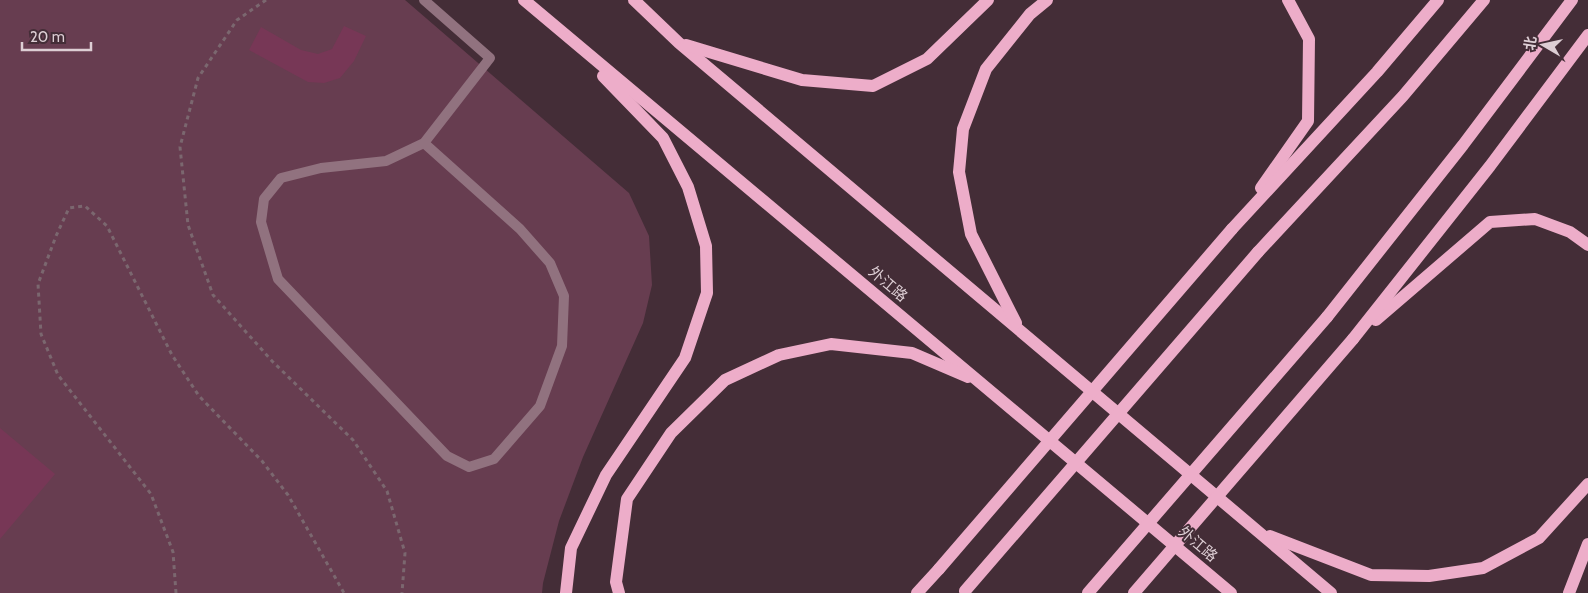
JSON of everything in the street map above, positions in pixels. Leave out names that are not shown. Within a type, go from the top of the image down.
[{"type":"main road","name":"外江路","points":[[524,0],[1231,593]]},
{"type":"main road","points":[[634,0],[680,43],[1331,593]]},
{"type":"main road","points":[[680,43],[802,80],[873,86],[927,59],[988,0]]},
{"type":"main road","points":[[1018,328],[971,234],[959,172],[963,129],[986,69],[1030,14],[1047,0]]},
{"type":"main road","points":[[1232,229],[1308,121],[1309,39],[1288,0]]},
{"type":"main road","points":[[918,593],[1232,229],[1377,72],[1438,0]]},
{"type":"main road","points":[[964,592],[1258,252],[1403,96],[1484,0]]},
{"type":"main road","points":[[1088,593],[1327,317],[1463,144],[1572,0]]},
{"type":"main road","points":[[560,31],[663,138],[688,187],[706,246],[707,293],[685,358],[606,476],[571,548],[566,593]]},
{"type":"main road","points":[[1134,593],[1353,339],[1490,166],[1588,36]]},
{"type":"main road","points":[[1353,339],[1490,222],[1535,218],[1570,232],[1588,245]]},
{"type":"main road","points":[[619,593],[616,582],[627,499],[671,433],[725,380],[779,355],[831,344],[912,353],[980,382]]},
{"type":"main road","points":[[1259,532],[1371,575],[1429,576],[1474,570],[1483,568],[1539,538],[1588,484]]},
{"type":"main road","points":[[1569,593],[1588,544]]},
{"type":"lane","points":[[424,0],[490,58],[424,144],[386,161],[321,168],[281,178],[264,199],[261,222],[278,279],[447,456],[469,467],[494,459],[540,406],[562,346],[564,296],[550,263],[520,229],[424,144]]},
{"type":"path","points":[[176,593],[173,552],[151,494],[58,375],[41,334],[38,284],[69,208],[85,206],[108,226],[172,355],[199,396],[262,461],[288,495],[344,593]]},
{"type":"shaded area","points":[[0,0],[405,0],[629,193],[649,236],[652,285],[643,323],[583,457],[559,521],[542,593],[0,593]]},
{"type":"building","points":[[344,26],[366,36],[354,61],[340,78],[324,83],[308,82],[249,50],[261,27],[301,50],[318,54],[332,49]]},
{"type":"building","points":[[0,428],[55,474],[0,539]]}]
